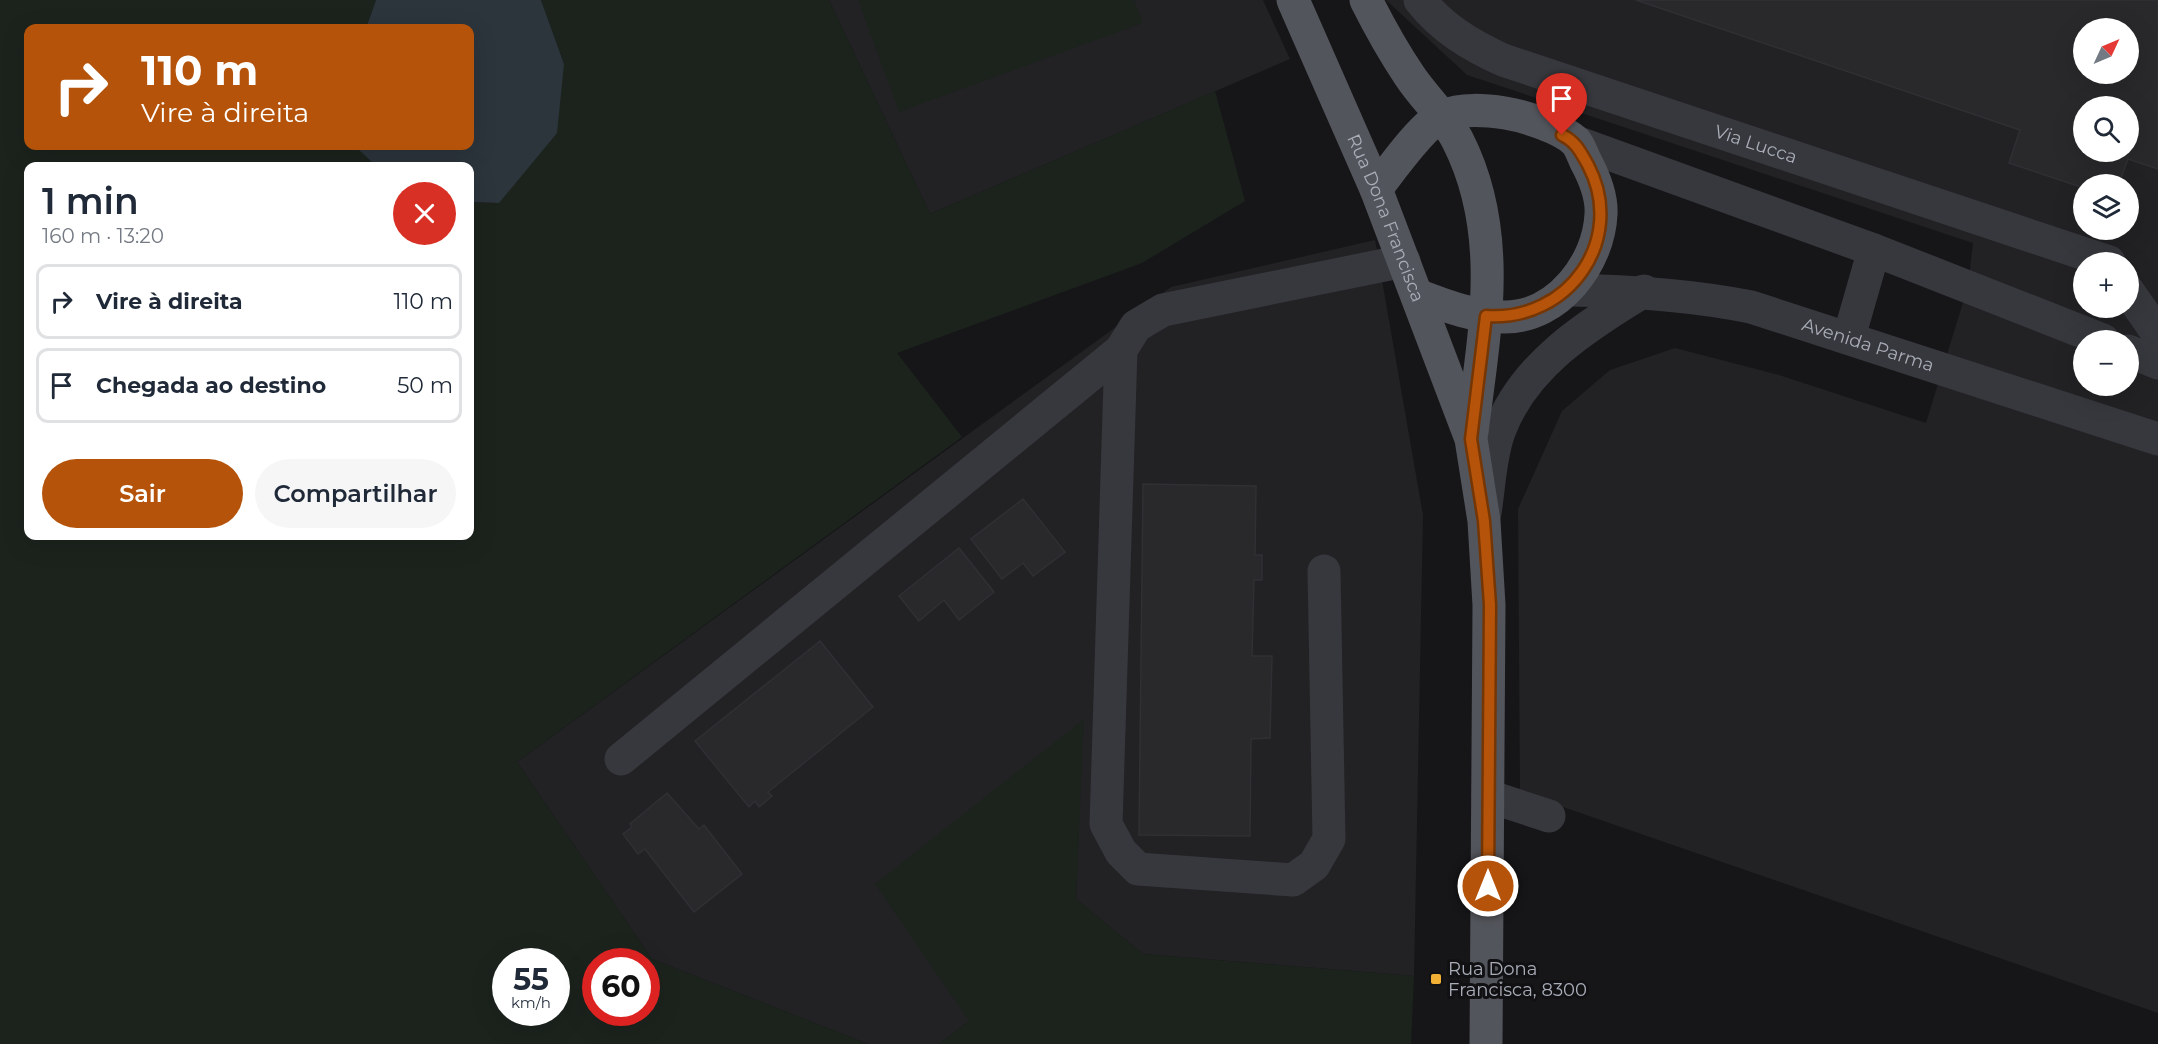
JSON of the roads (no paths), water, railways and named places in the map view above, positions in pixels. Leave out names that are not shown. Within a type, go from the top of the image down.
[{"type":"main road","name":"Rua Dona Francisca","points":[[1293,0],[1376,189],[1471,439],[1484,521],[1490,605],[1486,1044]]},
{"type":"main road","name":"Rua Dona Francisca","points":[[1366,0],[1385,38],[1410,77],[1457,140],[1476,183],[1485,220],[1489,266],[1486,316],[1471,439]]},
{"type":"main road","points":[[1376,189],[1410,146],[1441,116],[1478,109],[1517,115],[1549,127],[1576,142],[1594,177],[1601,213],[1593,253],[1569,290],[1540,308],[1507,317],[1486,316],[1456,310],[1417,295]]},
{"type":"street","name":"Via Lucca","points":[[1420,0],[1446,28],[1474,47],[1503,60],[2079,252]]},
{"type":"street","points":[[1576,142],[1874,250],[2078,330]]},
{"type":"street","points":[[1849,337],[1874,250]]},
{"type":"street","points":[[621,759],[1120,350],[1136,326],[1163,310],[1404,261]]},
{"type":"street","name":"Avenida Parma","points":[[1569,290],[1644,291],[1697,297],[1751,307],[2158,439]]},
{"type":"street","points":[[1484,521],[1498,434],[1514,398],[1539,368],[1573,338],[1644,291]]},
{"type":"street","points":[[2139,307],[2158,334]]},
{"type":"street","points":[[1120,350],[1106,824],[1121,852],[1138,869],[1293,880],[1314,866],[1329,839],[1324,571]]},
{"type":"street","points":[[2139,355],[2158,363]]},
{"type":"street","points":[[1488,796],[1549,816]]},
{"type":"place","name":"Rua Dona Francisca, 8300","points":[[1436,979]]}]
